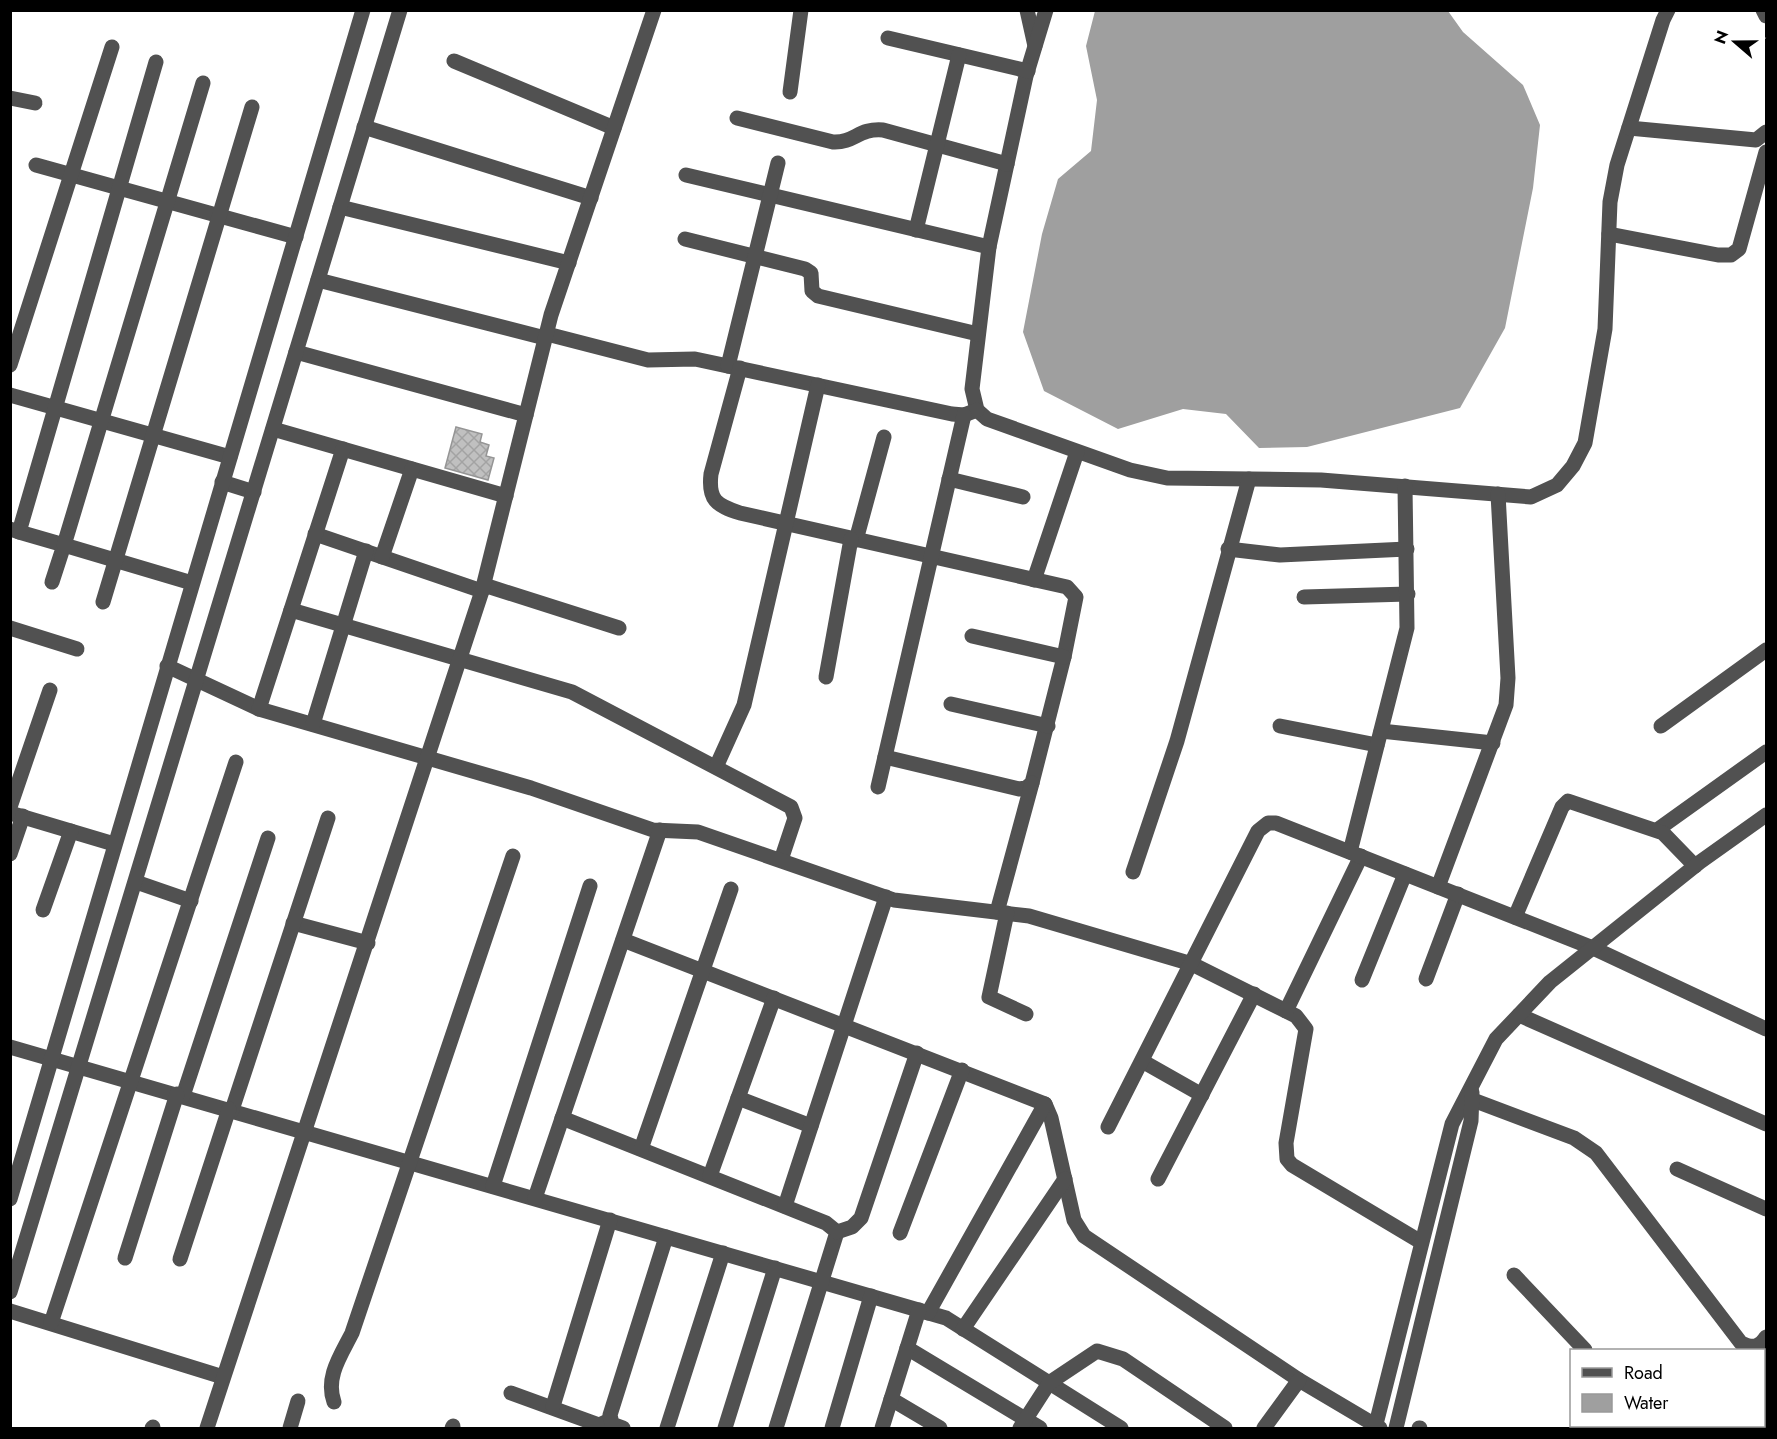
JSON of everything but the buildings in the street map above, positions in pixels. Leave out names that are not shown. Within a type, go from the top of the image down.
[{"type":"street","points":[[10,1199],[363,10]]},
{"type":"street","points":[[10,1292],[400,10]]},
{"type":"street","points":[[207,1428],[307,1131],[483,588],[546,336],[654,10]]},
{"type":"street","points":[[790,92],[801,10]]},
{"type":"street","points":[[1027,10],[1035,46]]},
{"type":"street","points":[[878,787],[949,480],[970,413],[989,247],[1028,71],[1046,10]]},
{"type":"street","points":[[318,280],[648,360],[695,358],[818,385],[970,413],[1130,470],[1167,478],[1321,480],[1531,497],[1557,485],[1573,466],[1585,443],[1605,329],[1610,202],[1617,165],[1668,10]]},
{"type":"street","points":[[1763,10],[1767,16]]},
{"type":"street","points":[[888,38],[1028,71]]},
{"type":"street","points":[[10,365],[112,47]]},
{"type":"street","points":[[916,230],[959,54]]},
{"type":"street","points":[[454,61],[614,128]]},
{"type":"street","points":[[156,62],[55,406],[15,531],[118,559],[192,583]]},
{"type":"street","points":[[52,582],[203,83]]},
{"type":"street","points":[[10,98],[35,103]]},
{"type":"street","points":[[103,602],[118,559],[252,107]]},
{"type":"street","points":[[737,118],[844,143],[862,130],[872,129],[1007,164]]},
{"type":"street","points":[[364,127],[591,198]]},
{"type":"street","points":[[1629,128],[1766,139]]},
{"type":"street","points":[[1609,234],[1718,255],[1731,255],[1739,249],[1767,152]]},
{"type":"street","points":[[778,163],[755,256],[709,488],[717,504],[784,524],[1067,587],[1076,597],[1048,726],[1032,783],[1002,912],[989,998],[1026,1014]]},
{"type":"street","points":[[36,165],[296,237]]},
{"type":"street","points":[[686,175],[989,247]]},
{"type":"street","points":[[340,207],[569,263]]},
{"type":"street","points":[[685,239],[808,271],[812,291],[818,296],[978,334]]},
{"type":"street","points":[[296,352],[526,415]]},
{"type":"street","points":[[716,766],[744,705],[784,524],[818,385]]},
{"type":"street","points":[[10,395],[230,457]]},
{"type":"street","points":[[273,429],[506,496]]},
{"type":"street","points":[[826,677],[854,540],[884,437]]},
{"type":"street","points":[[260,709],[342,449]]},
{"type":"street","points":[[1034,580],[1077,452]]},
{"type":"street","points":[[382,557],[412,469]]},
{"type":"street","points":[[1133,872],[1178,741],[1228,549],[1249,479]]},
{"type":"street","points":[[949,480],[1023,497]]},
{"type":"street","points":[[222,482],[254,492]]},
{"type":"street","points":[[1286,1011],[1355,854],[1379,738],[1407,628],[1405,486]]},
{"type":"street","points":[[1438,887],[1502,720],[1508,690],[1498,494]]},
{"type":"street","points":[[315,534],[382,557],[619,628]]},
{"type":"street","points":[[1228,549],[1280,555],[1407,549]]},
{"type":"street","points":[[313,724],[366,552]]},
{"type":"street","points":[[1304,597],[1408,594]]},
{"type":"street","points":[[291,610],[573,692],[787,803],[795,811],[781,860]]},
{"type":"street","points":[[10,628],[77,649]]},
{"type":"street","points":[[972,636],[1064,657]]},
{"type":"street","points":[[1661,726],[1767,650]]},
{"type":"street","points":[[167,666],[260,709],[428,757],[660,830],[698,832],[886,897],[1029,916],[1192,964],[1296,1016],[1306,1029],[1286,1143],[1287,1159],[1292,1165],[1421,1242]]},
{"type":"street","points":[[10,854],[15,812],[50,690]]},
{"type":"street","points":[[951,704],[1048,726]]},
{"type":"street","points":[[1280,726],[1379,738],[1493,743]]},
{"type":"street","points":[[1657,830],[1767,752]]},
{"type":"street","points":[[885,757],[1019,789],[1026,788],[1032,783]]},
{"type":"street","points":[[51,1323],[236,762]]},
{"type":"street","points":[[1515,917],[1565,802],[1572,800],[1657,830],[1669,837],[1695,866]]},
{"type":"street","points":[[15,812],[114,844]]},
{"type":"street","points":[[623,940],[1045,1104],[1051,1118],[1074,1220],[1084,1236],[1299,1380],[1376,1427],[1452,1124],[1496,1038],[1550,982],[1695,866],[1767,815]]},
{"type":"street","points":[[180,1258],[328,818]]},
{"type":"street","points":[[1108,1127],[1263,826],[1275,823],[1593,948],[1767,1029]]},
{"type":"street","points":[[535,1198],[660,830]]},
{"type":"street","points":[[43,910],[71,831]]},
{"type":"street","points":[[125,1258],[268,838]]},
{"type":"street","points":[[334,1402],[329,1389],[333,1373],[352,1333],[513,856]]},
{"type":"street","points":[[1362,980],[1406,874]]},
{"type":"street","points":[[136,882],[191,901]]},
{"type":"street","points":[[493,1186],[590,886]]},
{"type":"street","points":[[641,1149],[731,889]]},
{"type":"street","points":[[1426,979],[1458,894]]},
{"type":"street","points":[[785,1206],[886,897]]},
{"type":"street","points":[[293,923],[368,943]]},
{"type":"street","points":[[1158,1179],[1254,994]]},
{"type":"street","points":[[710,1176],[774,998]]},
{"type":"street","points":[[1519,1015],[1767,1124]]},
{"type":"street","points":[[10,1047],[307,1131],[945,1318],[1121,1428]]},
{"type":"street","points":[[837,1232],[852,1227],[861,1218],[917,1053]]},
{"type":"street","points":[[1142,1061],[1202,1095]]},
{"type":"street","points":[[900,1233],[962,1070]]},
{"type":"street","points":[[1396,1428],[1471,1121],[1473,1100],[1471,1083]]},
{"type":"street","points":[[738,1098],[811,1126]]},
{"type":"street","points":[[1473,1100],[1574,1138],[1596,1152],[1741,1343],[1750,1347],[1758,1346],[1766,1339]]},
{"type":"street","points":[[882,1428],[907,1348],[923,1311],[1045,1104]]},
{"type":"street","points":[[562,1118],[826,1222],[837,1232]]},
{"type":"street","points":[[1677,1169],[1767,1209]]},
{"type":"street","points":[[963,1329],[1065,1179]]},
{"type":"street","points":[[553,1406],[610,1220]]},
{"type":"street","points":[[776,1428],[837,1232]]},
{"type":"street","points":[[511,1393],[553,1406],[599,1425],[617,1424],[666,1236]]},
{"type":"street","points":[[667,1428],[723,1253]]},
{"type":"street","points":[[725,1428],[775,1268]]},
{"type":"street","points":[[1514,1275],[1584,1349]]},
{"type":"street","points":[[832,1428],[871,1296]]},
{"type":"street","points":[[10,1311],[224,1377]]},
{"type":"street","points":[[907,1348],[1022,1424],[1040,1428]]},
{"type":"street","points":[[1022,1424],[1048,1383],[1097,1351],[1113,1354],[1225,1428]]},
{"type":"street","points":[[1264,1428],[1299,1380]]},
{"type":"street","points":[[891,1399],[940,1428]]},
{"type":"street","points":[[290,1428],[298,1401]]},
{"type":"water","points":[[1095,11],[1448,11],[1463,32],[1523,85],[1540,125],[1533,188],[1505,328],[1460,408],[1307,447],[1259,448],[1226,414],[1183,409],[1118,429],[1044,391],[1023,332],[1042,234],[1058,179],[1091,151],[1097,100],[1086,46]]}]
